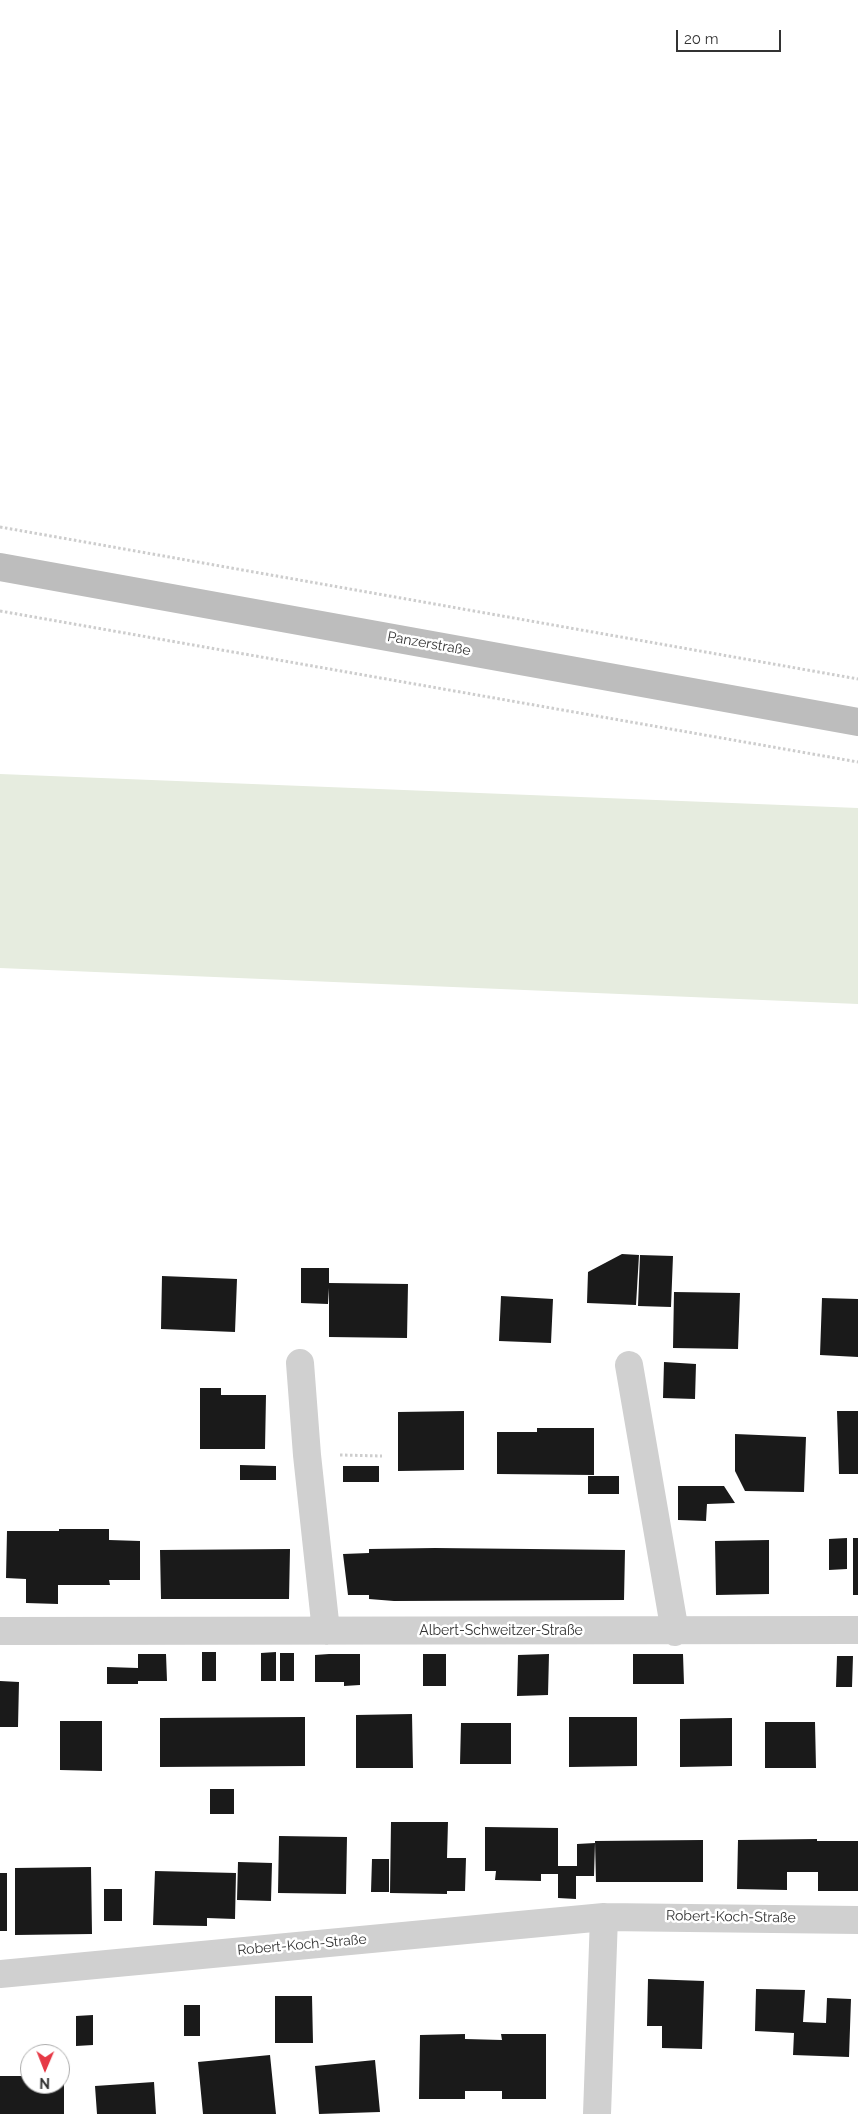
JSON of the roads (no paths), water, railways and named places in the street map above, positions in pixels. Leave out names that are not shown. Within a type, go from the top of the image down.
[{"type":"street","name":"Panzerstraße","points":[[0,567],[858,722]]},
{"type":"street","points":[[300,1363],[307,1455],[326,1631]]},
{"type":"street","points":[[629,1365],[675,1632]]},
{"type":"street","name":"Albert-Schweitzer-Straße","points":[[0,1631],[675,1632],[858,1630]]},
{"type":"street","points":[[597,2114],[604,1917]]},
{"type":"street","name":"Robert-Koch-Straße","points":[[0,1974],[604,1917],[858,1920]]}]
